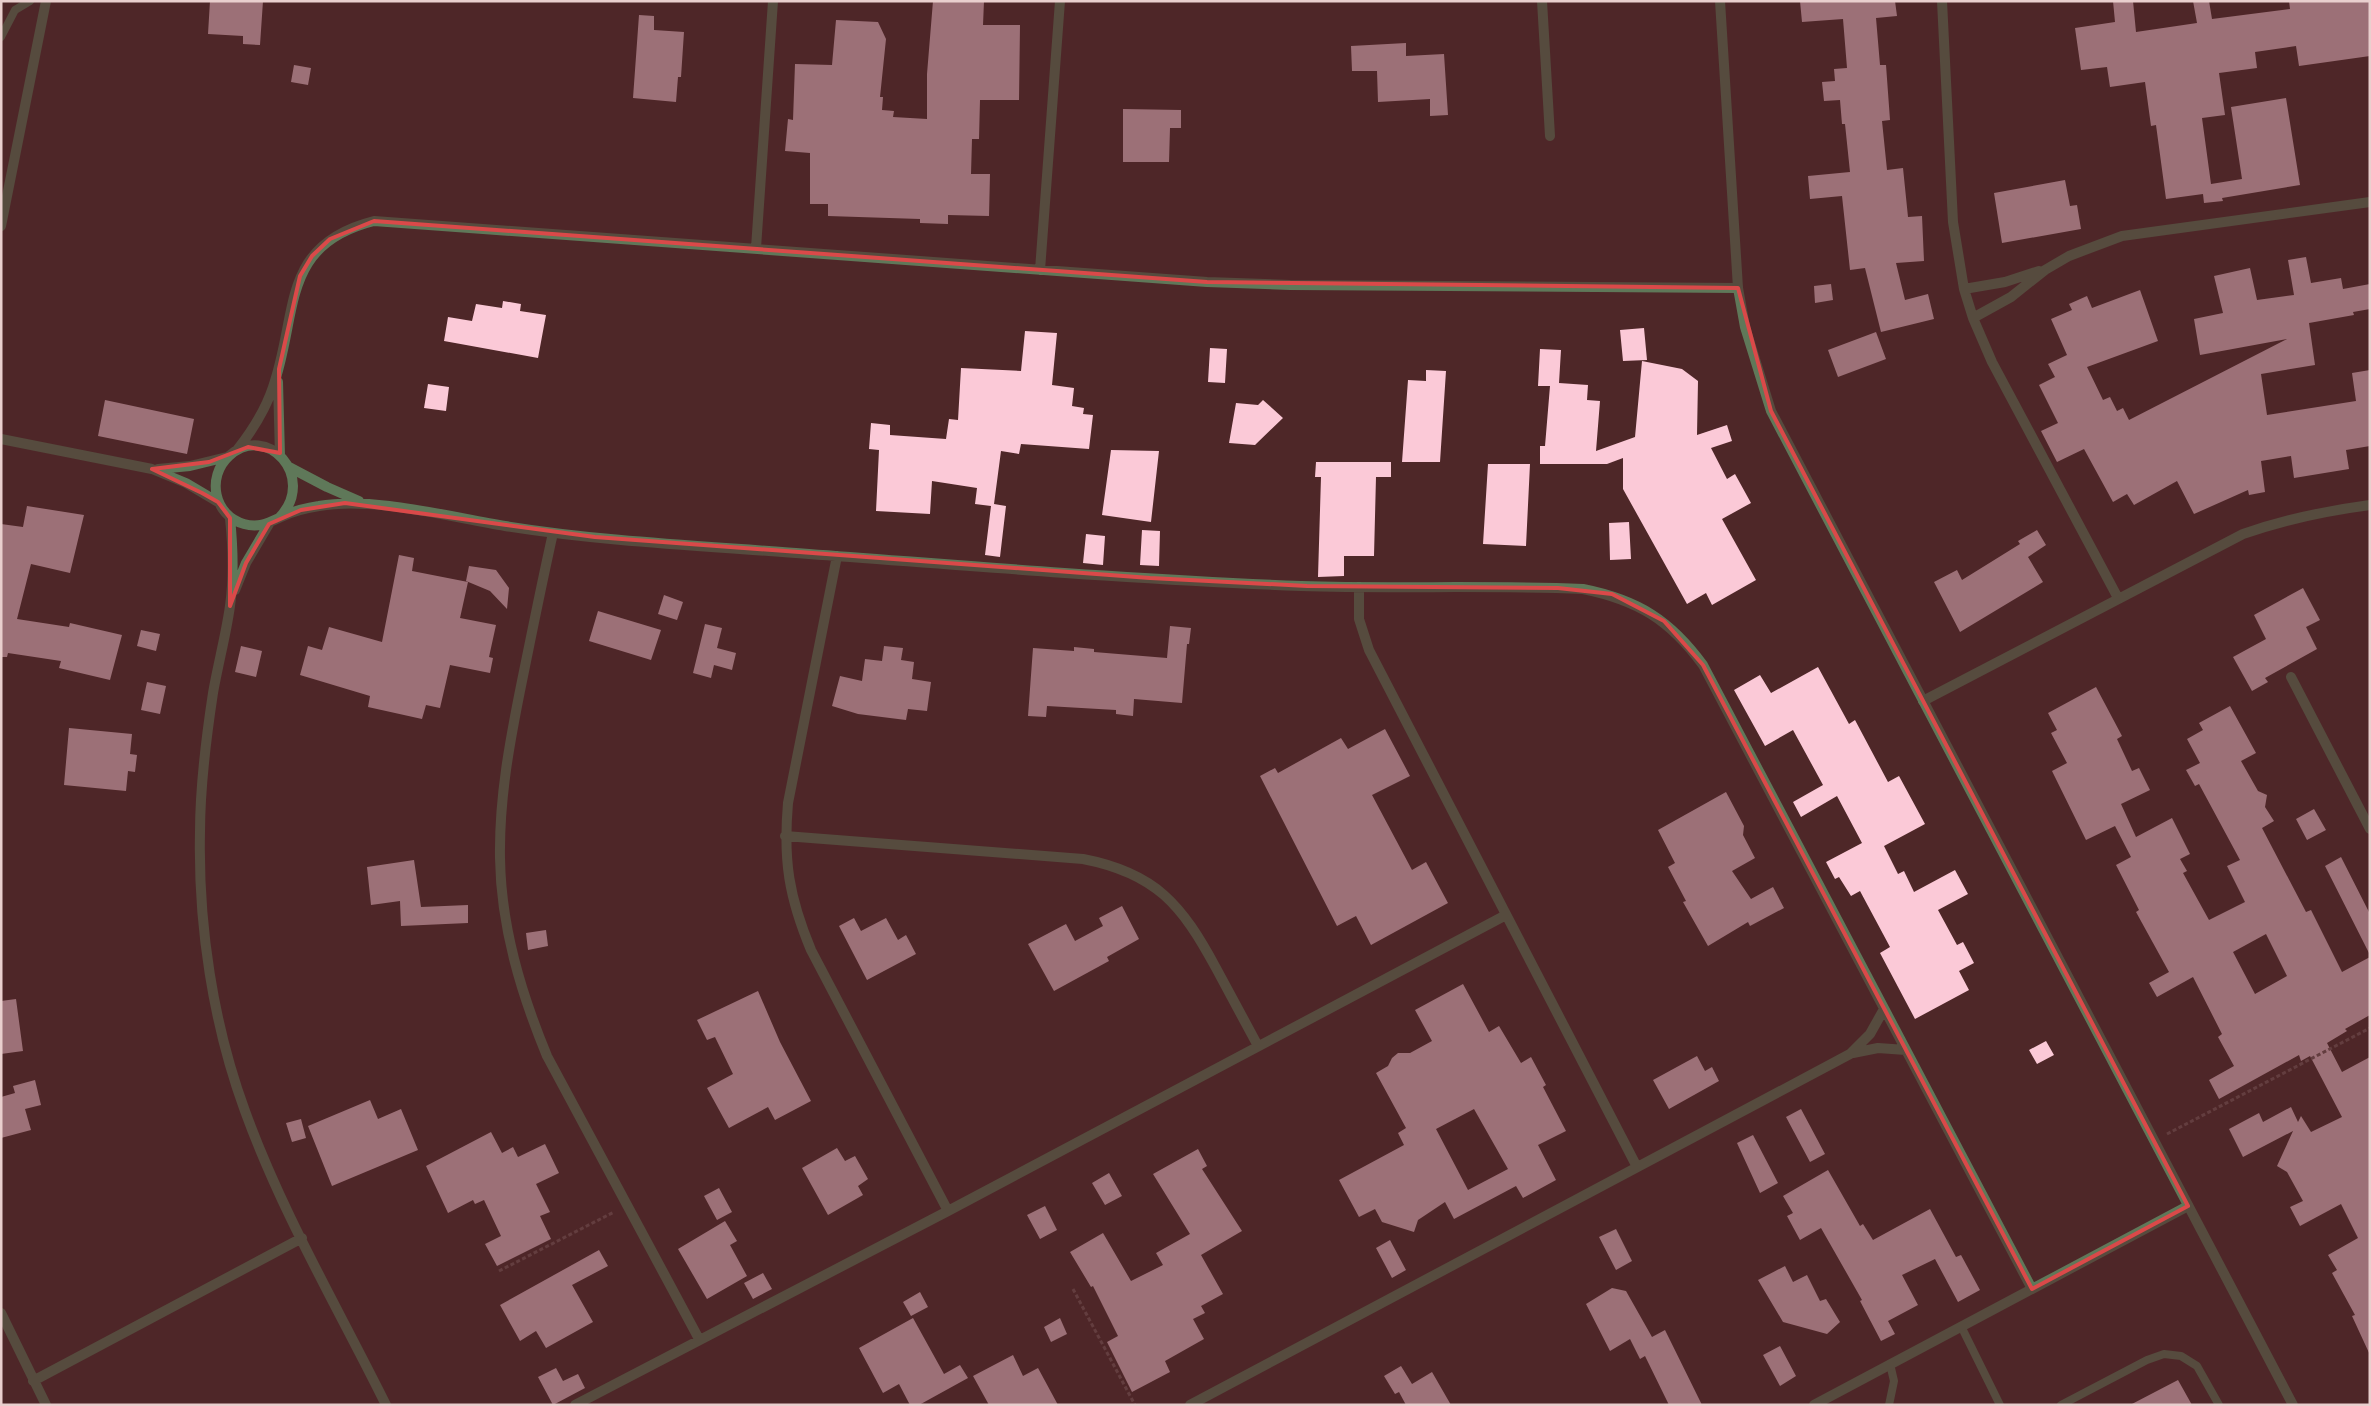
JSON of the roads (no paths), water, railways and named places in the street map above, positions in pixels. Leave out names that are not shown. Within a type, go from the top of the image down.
[{"type":"street","points":[[1,226],[46,1]]},
{"type":"street","points":[[756,248],[773,1]]},
{"type":"street","points":[[1040,270],[1060,1]]},
{"type":"street","points":[[1542,1],[1550,136]]},
{"type":"street","points":[[1720,1],[1738,288],[1745,327],[1771,411],[2293,1405]]},
{"type":"street","points":[[1942,1],[1953,222],[1964,289],[1973,318],[1992,362],[2118,598]]},
{"type":"street","points":[[1973,318],[2011,297],[2045,270],[2086,248],[2122,236],[2370,202]]},
{"type":"street","points":[[1738,288],[1290,285],[1207,282],[398,222],[374,222],[359,225],[330,239],[312,256],[300,276],[279,369],[267,404],[237,450],[220,467],[216,478],[215,491],[218,502],[230,518],[249,526],[269,524],[280,517],[322,505],[367,504],[552,533],[836,556],[1202,582],[1359,587],[1583,589],[1621,598],[1639,606],[1664,622],[1685,641],[1702,665],[2032,1289]]},
{"type":"street","points":[[1964,289],[2005,282],[2045,270]]},
{"type":"street","points":[[279,369],[278,413],[280,456]]},
{"type":"street","points":[[1,439],[152,469],[186,484],[218,502]]},
{"type":"street","points":[[237,450],[248,447],[260,447],[271,450],[280,456],[289,467],[294,484],[293,494],[291,502],[280,517]]},
{"type":"street","points":[[152,469],[190,466],[228,457]]},
{"type":"street","points":[[289,467],[327,487],[367,504]]},
{"type":"street","points":[[1923,701],[2243,534],[2279,521],[2317,512],[2370,505]]},
{"type":"street","points":[[230,518],[233,562],[230,606],[213,692],[203,762],[200,832],[202,903],[214,990],[224,1042],[244,1110],[270,1175],[386,1405]]},
{"type":"street","points":[[230,606],[246,563],[269,524]]},
{"type":"street","points":[[552,533],[507,757],[501,808],[500,842],[505,910],[514,960],[528,1009],[548,1056],[699,1339]]},
{"type":"street","points":[[836,556],[788,803],[785,836],[787,876],[796,914],[811,950],[948,1211]]},
{"type":"street","points":[[1359,587],[1359,619],[1369,650],[1637,1167]]},
{"type":"street","points":[[2291,678],[2370,829]]},
{"type":"street","points":[[785,836],[1083,859],[1122,869],[1157,888],[1186,917],[1258,1046]]},
{"type":"street","points":[[575,1405],[948,1211],[1506,914]]},
{"type":"street","points":[[1850,1054],[1870,1034],[1884,1009]]},
{"type":"street","points":[[1190,1405],[1850,1054],[1878,1048],[1906,1050]]},
{"type":"street","points":[[1814,1405],[2188,1206]]},
{"type":"street","points":[[33,1381],[302,1238]]},
{"type":"street","points":[[1,1313],[46,1405]]},
{"type":"lane","points":[[1,37],[15,10],[30,1]]},
{"type":"lane","points":[[1961,1326],[2000,1405]]},
{"type":"lane","points":[[2061,1405],[2147,1360],[2164,1354],[2181,1356],[2197,1366],[2219,1405]]},
{"type":"lane","points":[[1889,1405],[1894,1381],[1890,1364]]}]
